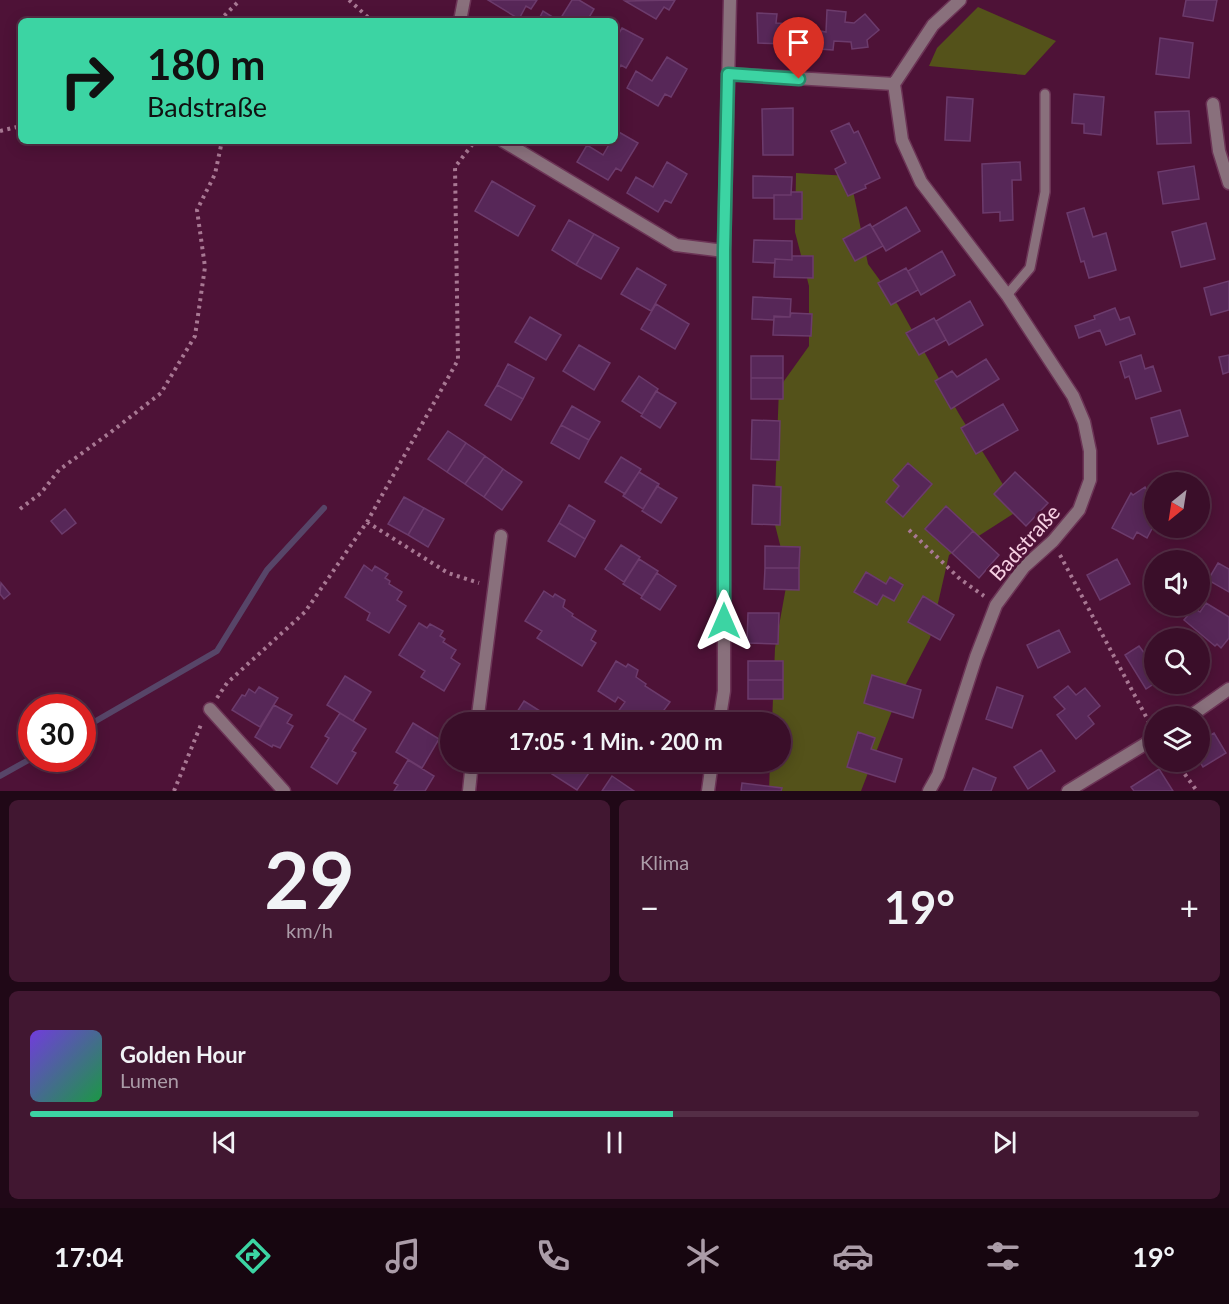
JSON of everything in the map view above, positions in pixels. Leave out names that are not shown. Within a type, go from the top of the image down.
[{"type":"street","points":[[461,18],[464,0]]},
{"type":"street","points":[[721,712],[724,691],[724,250],[730,0]]},
{"type":"street","points":[[728,74],[894,84],[933,25],[960,0]]},
{"type":"street","name":"Badstraße","points":[[894,84],[902,140],[921,182],[1007,295],[1073,396],[1084,422],[1090,451],[1090,480],[1079,510],[1053,541],[1024,567],[996,606],[976,657],[938,775],[930,791]]},
{"type":"street","points":[[1213,104],[1219,151],[1229,183]]},
{"type":"street","points":[[508,144],[676,245],[724,250]]},
{"type":"street","points":[[478,712],[501,536]]},
{"type":"street","points":[[1205,706],[1229,689]]},
{"type":"street","points":[[210,709],[284,791]]},
{"type":"street","points":[[1068,791],[1144,745]]},
{"type":"street","points":[[469,791],[471,772]]},
{"type":"street","points":[[708,791],[711,772]]},
{"type":"lane","points":[[1007,295],[1030,268],[1045,192],[1045,94]]},
{"type":"path","points":[[222,18],[240,0]]},
{"type":"path","points":[[349,0],[369,18]]},
{"type":"path","points":[[0,131],[18,127]]},
{"type":"path","points":[[20,509],[41,493],[59,470],[160,393],[195,336],[205,267],[197,210],[215,174],[221,144]]},
{"type":"path","points":[[174,791],[199,728],[227,683],[305,612],[367,522],[458,360],[455,167],[473,144]]},
{"type":"path","points":[[367,522],[448,573],[493,587]]},
{"type":"path","points":[[909,530],[960,579],[996,606]]},
{"type":"path","points":[[1060,555],[1144,712]]},
{"type":"path","points":[[1183,772],[1197,791]]},
{"type":"shaded area","points":[[978,7],[1056,41],[1025,75],[929,66],[937,48]]},
{"type":"shaded area","points":[[796,173],[850,176],[868,264],[898,305],[959,414],[1019,510],[949,555],[930,638],[892,711],[861,791],[769,791],[770,772],[791,772],[791,712],[772,712],[775,648],[788,576],[774,521],[779,388],[809,346],[809,286],[795,232]]},
{"type":"building","points":[[488,0],[537,0],[531,9],[526,6],[517,18]]},
{"type":"building","points":[[572,0],[579,0],[594,9],[589,18],[561,18]]},
{"type":"building","points":[[675,0],[669,10],[664,7],[656,19],[625,1]]},
{"type":"building","points":[[1186,0],[1217,0],[1213,21],[1183,16]]},
{"type":"building","points":[[827,10],[846,12],[845,22],[854,23],[865,14],[879,30],[867,40],[868,47],[852,49],[851,42],[834,41],[833,50],[819,49],[820,31],[826,32]]},
{"type":"building","points":[[543,11],[554,18],[540,18]]},
{"type":"building","points":[[757,13],[777,14],[776,23],[790,24],[789,44],[758,43]]},
{"type":"building","points":[[622,28],[643,39],[626,68],[621,65],[618,70],[618,35]]},
{"type":"building","points":[[1160,38],[1193,43],[1189,78],[1156,74]]},
{"type":"building","points":[[667,57],[687,69],[671,97],[665,94],[658,106],[627,88],[636,71],[652,81]]},
{"type":"building","points":[[1074,94],[1104,97],[1101,135],[1084,133],[1084,124],[1072,123]]},
{"type":"building","points":[[947,97],[973,99],[970,141],[945,140]]},
{"type":"building","points":[[793,108],[793,155],[763,155],[762,109]]},
{"type":"building","points":[[1189,111],[1191,143],[1157,144],[1155,112]]},
{"type":"building","points":[[849,123],[854,133],[858,131],[880,178],[865,185],[866,188],[848,196],[835,169],[846,163],[831,131]]},
{"type":"building","points":[[618,132],[638,143],[621,171],[616,168],[608,180],[577,162],[587,145],[603,155],[609,144],[618,144]]},
{"type":"building","points":[[667,162],[687,174],[671,203],[665,200],[658,212],[627,193],[636,177],[653,187]]},
{"type":"building","points":[[1020,162],[1021,180],[1012,180],[1013,220],[1000,221],[1000,212],[983,213],[982,164]]},
{"type":"building","points":[[1194,166],[1199,199],[1163,204],[1158,172]]},
{"type":"building","points":[[753,176],[792,177],[791,195],[753,198]]},
{"type":"building","points":[[492,181],[535,206],[518,236],[475,211]]},
{"type":"building","points":[[791,192],[802,192],[802,219],[774,219],[774,195],[791,195]]},
{"type":"building","points":[[906,207],[920,231],[886,251],[872,227]]},
{"type":"building","points":[[1084,208],[1093,237],[1106,233],[1116,270],[1089,278],[1084,261],[1081,262],[1067,213]]},
{"type":"building","points":[[569,220],[594,234],[576,265],[552,250]]},
{"type":"building","points":[[1206,223],[1215,259],[1181,267],[1172,232]]},
{"type":"building","points":[[870,224],[883,246],[855,261],[843,239]]},
{"type":"building","points":[[594,234],[619,248],[601,279],[576,265]]},
{"type":"building","points":[[754,240],[792,241],[792,260],[775,259],[775,263],[753,262]]},
{"type":"building","points":[[942,251],[955,275],[921,295],[908,271]]},
{"type":"building","points":[[792,256],[813,256],[813,278],[774,277],[775,259],[792,260]]},
{"type":"building","points":[[637,268],[666,285],[651,311],[621,294]]},
{"type":"building","points":[[906,268],[918,290],[891,305],[878,283]]},
{"type":"building","points":[[1229,281],[1229,310],[1211,315],[1204,288]]},
{"type":"building","points":[[753,297],[791,299],[790,317],[774,316],[774,320],[752,319]]},
{"type":"building","points":[[970,301],[983,325],[949,345],[936,321]]},
{"type":"building","points":[[656,304],[689,324],[675,349],[641,329]]},
{"type":"building","points":[[1115,308],[1120,320],[1129,317],[1135,334],[1106,345],[1100,330],[1079,338],[1075,326],[1095,319],[1094,316]]},
{"type":"building","points":[[791,313],[812,314],[811,336],[773,335],[774,317],[790,317]]},
{"type":"building","points":[[530,317],[561,335],[546,360],[515,342]]},
{"type":"building","points":[[934,318],[946,340],[919,355],[906,333]]},
{"type":"building","points":[[579,345],[610,363],[594,390],[563,371]]},
{"type":"building","points":[[1141,355],[1145,369],[1153,366],[1161,391],[1136,399],[1129,376],[1125,378],[1120,362]]},
{"type":"building","points":[[1229,355],[1229,372],[1223,374],[1219,357]]},
{"type":"building","points":[[751,356],[783,356],[783,378],[751,378]]},
{"type":"building","points":[[986,359],[999,379],[951,409],[935,381],[952,371],[957,377]]},
{"type":"building","points":[[508,364],[534,378],[523,399],[497,385]]},
{"type":"building","points":[[639,376],[658,389],[642,414],[622,401]]},
{"type":"building","points":[[751,378],[783,378],[783,399],[751,399]]},
{"type":"building","points":[[497,385],[523,399],[511,420],[485,405]]},
{"type":"building","points":[[656,391],[676,403],[660,428],[641,416]]},
{"type":"building","points":[[1003,404],[1018,430],[976,454],[961,428]]},
{"type":"building","points":[[572,406],[600,422],[589,440],[561,425]]},
{"type":"building","points":[[1180,410],[1188,436],[1158,444],[1151,418]]},
{"type":"building","points":[[752,420],[780,421],[779,460],[751,459]]},
{"type":"building","points":[[561,425],[589,440],[579,459],[551,443]]},
{"type":"building","points":[[448,431],[466,443],[447,472],[428,459]]},
{"type":"building","points":[[466,443],[485,456],[465,484],[447,472]]},
{"type":"building","points":[[485,456],[503,469],[484,497],[465,484]]},
{"type":"building","points":[[621,457],[641,469],[625,494],[605,482]]},
{"type":"building","points":[[908,463],[932,484],[903,517],[886,502],[899,486],[893,480]]},
{"type":"building","points":[[503,469],[522,482],[502,510],[484,497]]},
{"type":"building","points":[[639,472],[659,484],[643,509],[623,496]]},
{"type":"building","points":[[1015,472],[1048,503],[1026,526],[994,494]]},
{"type":"building","points":[[753,485],[781,487],[780,525],[752,524]]},
{"type":"building","points":[[657,486],[677,498],[661,523],[642,511]]},
{"type":"building","points":[[1144,488],[1144,536],[1137,532],[1133,539],[1112,528],[1131,493],[1133,495]]},
{"type":"building","points":[[404,497],[424,508],[408,535],[388,524]]},
{"type":"building","points":[[569,505],[595,521],[585,539],[559,523]]},
{"type":"building","points":[[946,506],[973,531],[952,553],[925,529]]},
{"type":"building","points":[[424,508],[444,519],[428,547],[408,535]]},
{"type":"building","points":[[65,509],[76,523],[62,534],[51,521]]},
{"type":"building","points":[[559,523],[585,539],[575,557],[548,541]]},
{"type":"building","points":[[973,531],[999,555],[979,578],[952,553]]},
{"type":"building","points":[[621,545],[640,557],[624,582],[605,569]]},
{"type":"building","points":[[765,546],[800,547],[799,568],[765,568]]},
{"type":"building","points":[[639,559],[658,571],[642,596],[623,584]]},
{"type":"building","points":[[1117,559],[1130,584],[1100,600],[1087,575]]},
{"type":"building","points":[[1218,563],[1229,569],[1229,592],[1210,581],[1210,577]]},
{"type":"building","points":[[364,565],[372,571],[375,566],[388,574],[385,578],[390,581],[389,584],[402,592],[397,600],[406,606],[389,633],[367,620],[370,613],[345,597]]},
{"type":"building","points":[[765,568],[799,568],[799,590],[764,589]]},
{"type":"building","points":[[866,572],[886,584],[890,577],[903,585],[894,601],[883,595],[877,605],[854,592]]},
{"type":"building","points":[[657,573],[676,586],[660,610],[641,598]]},
{"type":"building","points":[[1,583],[10,594],[4,599],[0,594]]},
{"type":"building","points":[[544,591],[553,597],[555,594],[565,600],[563,607],[573,614],[572,616],[596,631],[591,640],[596,643],[582,666],[537,638],[542,631],[525,621]]},
{"type":"building","points":[[923,596],[954,615],[940,640],[908,622]]},
{"type":"building","points":[[1210,605],[1229,617],[1229,638],[1221,648],[1217,644],[1215,646],[1210,642],[1210,628],[1194,628],[1184,620],[1187,616],[1210,616]]},
{"type":"building","points":[[748,613],[779,613],[778,644],[747,643]]},
{"type":"building","points":[[419,623],[427,628],[430,624],[443,631],[440,636],[445,639],[443,642],[456,650],[451,658],[460,664],[444,691],[421,677],[425,671],[399,655]]},
{"type":"building","points":[[1059,630],[1070,652],[1038,668],[1027,645]]},
{"type":"building","points":[[1139,646],[1144,653],[1144,686],[1125,655]]},
{"type":"building","points":[[616,661],[638,670],[636,677],[646,684],[645,686],[670,702],[664,710],[667,712],[618,712],[625,702],[618,697],[615,702],[598,691]]},
{"type":"building","points":[[748,661],[783,661],[783,680],[748,680]]},
{"type":"building","points":[[872,675],[921,690],[913,718],[864,703]]},
{"type":"building","points":[[345,676],[371,692],[353,721],[327,705]]},
{"type":"building","points":[[748,680],[783,680],[783,699],[748,699]]},
{"type":"building","points":[[1068,686],[1076,695],[1085,688],[1100,706],[1088,716],[1094,724],[1076,739],[1057,715],[1065,709],[1054,697]]},
{"type":"building","points":[[259,687],[278,698],[260,727],[232,710],[249,689],[255,693]]},
{"type":"building","points":[[997,687],[1023,696],[1012,728],[986,719]]},
{"type":"building","points":[[524,701],[540,711],[539,712],[517,712]]},
{"type":"building","points":[[274,705],[292,715],[287,723],[293,726],[280,748],[273,745],[272,747],[255,737]]},
{"type":"building","points":[[340,713],[366,729],[352,751],[356,753],[337,784],[311,767],[329,738],[325,736]]},
{"type":"building","points":[[413,723],[439,739],[422,768],[396,752]]},
{"type":"building","points":[[858,732],[875,738],[871,749],[902,759],[895,782],[847,767]]},
{"type":"building","points":[[1214,733],[1226,753],[1210,763],[1210,735]]},
{"type":"building","points":[[1041,750],[1055,771],[1028,789],[1014,767]]},
{"type":"building","points":[[408,760],[434,776],[425,791],[394,791],[398,785],[394,783]]},
{"type":"building","points":[[973,768],[996,778],[991,791],[964,791]]},
{"type":"building","points":[[553,772],[590,772],[577,790],[552,774]]},
{"type":"building","points":[[1154,772],[1161,772],[1173,791],[1134,791],[1131,787]]},
{"type":"building","points":[[612,776],[634,791],[602,791]]},
{"type":"building","points":[[742,783],[782,788],[781,791],[741,791]]},
{"type":"waterway","points":[[96,721],[217,651],[267,570],[324,508]]},
{"type":"waterway","points":[[0,776],[18,766]]},
{"type":"route","points":[[724,621],[724,250],[728,74],[799,79]]}]
